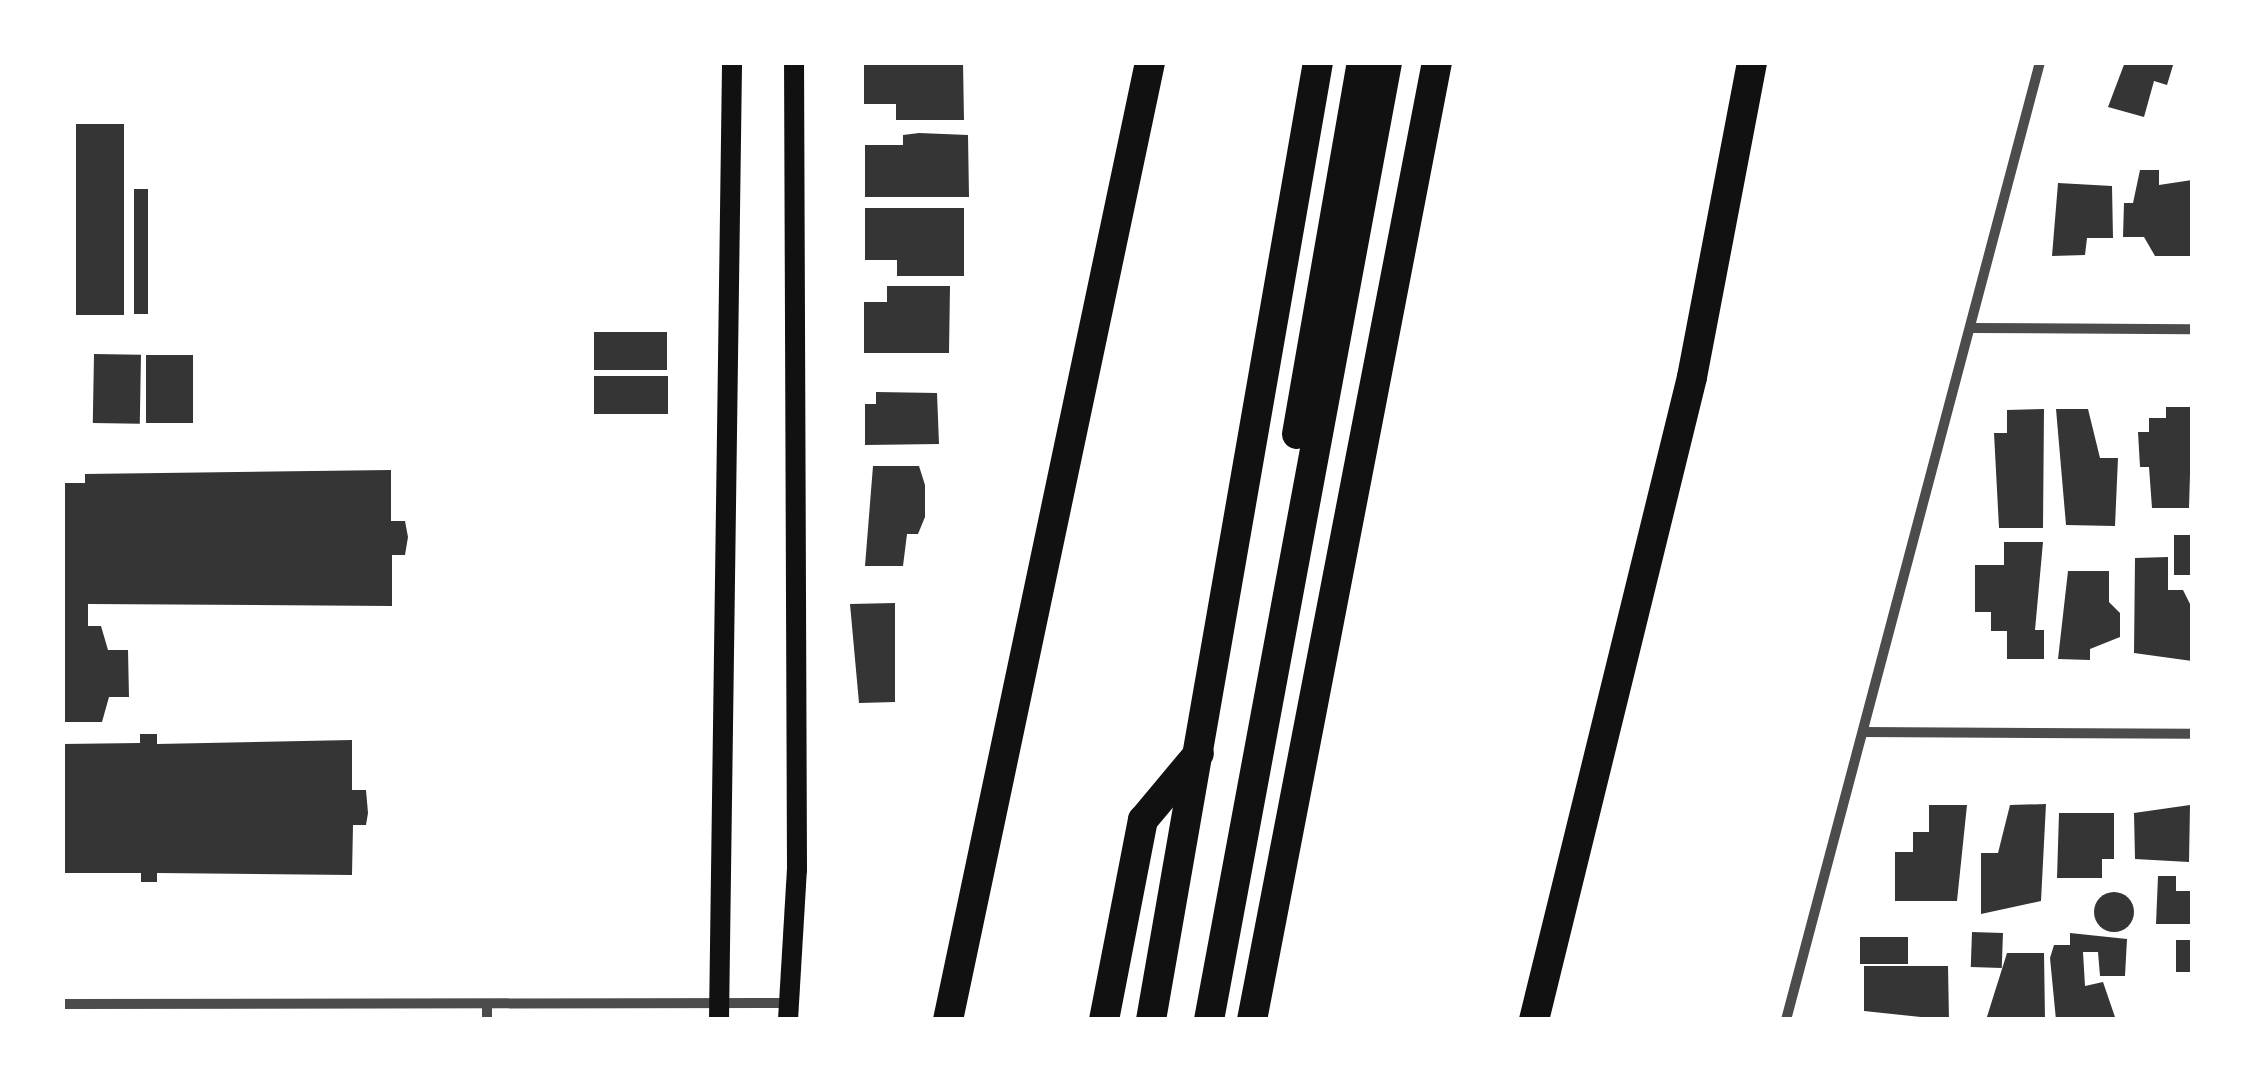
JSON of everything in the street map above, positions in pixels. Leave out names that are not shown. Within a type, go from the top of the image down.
[{"type":"highway","points":[[948,1020],[1150,62]]},
{"type":"highway","points":[[1151,1020],[1201,751],[1318,62]]},
{"type":"highway","points":[[1191,1020],[1362,62]]},
{"type":"highway","points":[[1209,1020],[1387,62]]},
{"type":"highway","points":[[1252,1020],[1436,62]]},
{"type":"highway","points":[[1534,1020],[1692,377],[1752,62]]},
{"type":"highway","points":[[1104,1020],[1143,820],[1201,751]]},
{"type":"main road","points":[[721,1012],[732,62]]},
{"type":"main road","points":[[789,1012],[794,62]]},
{"type":"street","points":[[1786,1020],[2040,62]]},
{"type":"street","points":[[1970,328],[2192,329]]},
{"type":"street","points":[[1863,732],[2192,734]]},
{"type":"street","points":[[62,1004],[487,1004],[789,1012]]},
{"type":"street","points":[[487,1004],[487,1020]]},
{"type":"building","points":[[864,62],[963,62],[964,120],[896,120],[896,104],[864,104]]},
{"type":"building","points":[[2125,62],[2174,62],[2167,85],[2154,81],[2144,117],[2108,107]]},
{"type":"building","points":[[76,124],[124,124],[124,315],[76,315]]},
{"type":"building","points":[[903,135],[968,135],[969,197],[865,197],[865,145],[903,145]]},
{"type":"building","points":[[2140,170],[2159,170],[2159,185],[2192,180],[2191,256],[2155,256],[2144,237],[2123,237],[2124,203],[2133,203]]},
{"type":"building","points":[[2058,183],[2112,186],[2113,238],[2087,238],[2085,255],[2052,256]]},
{"type":"building","points":[[134,189],[148,189],[148,314],[134,314]]},
{"type":"building","points":[[865,208],[964,208],[964,276],[897,276],[897,260],[865,260]]},
{"type":"building","points":[[887,286],[950,286],[949,353],[864,353],[864,302],[887,302]]},
{"type":"building","points":[[594,332],[667,332],[667,370],[594,370]]},
{"type":"building","points":[[94,354],[141,355],[140,424],[93,423]]},
{"type":"building","points":[[146,355],[193,355],[193,423],[146,423]]},
{"type":"building","points":[[594,376],[668,376],[668,414],[594,414]]},
{"type":"building","points":[[876,392],[937,393],[939,444],[865,445],[865,404],[876,404]]},
{"type":"building","points":[[2166,407],[2192,407],[2189,508],[2152,508],[2149,467],[2140,467],[2138,432],[2149,432],[2149,418],[2166,418]]},
{"type":"building","points":[[2044,409],[2043,528],[1999,528],[1994,433],[2007,433],[2007,410]]},
{"type":"building","points":[[2056,409],[2088,409],[2100,458],[2118,458],[2115,526],[2066,525]]},
{"type":"building","points":[[873,466],[919,466],[925,485],[925,517],[918,534],[907,534],[903,566],[865,566]]},
{"type":"building","points":[[391,470],[391,521],[405,521],[408,537],[405,555],[392,555],[392,606],[88,604],[88,626],[101,626],[108,650],[128,650],[129,697],[109,697],[102,722],[62,722],[62,483],[85,483],[85,474]]},
{"type":"building","points":[[2174,535],[2192,535],[2192,575],[2174,575]]},
{"type":"building","points":[[2004,542],[2043,542],[2035,630],[2044,630],[2044,659],[2007,659],[2007,631],[1991,631],[1991,612],[1975,612],[1975,565],[2004,565]]},
{"type":"building","points":[[2168,557],[2168,590],[2183,590],[2192,608],[2192,661],[2134,653],[2135,558]]},
{"type":"building","points":[[2068,571],[2109,571],[2109,602],[2120,613],[2120,637],[2090,649],[2090,660],[2058,659]]},
{"type":"building","points":[[895,603],[895,702],[859,703],[850,604]]},
{"type":"building","points":[[140,734],[157,734],[157,744],[352,740],[352,790],[366,790],[368,813],[366,825],[353,825],[352,875],[157,873],[157,882],[141,882],[141,873],[62,873],[62,744],[140,743]]},
{"type":"building","points":[[2046,804],[2041,901],[1981,914],[1981,853],[1998,853],[2010,805]]},
{"type":"building","points":[[1929,805],[1967,805],[1957,901],[1895,901],[1895,852],[1913,852],[1913,832],[1929,832]]},
{"type":"building","points":[[2190,805],[2189,862],[2135,859],[2134,813]]},
{"type":"building","points":[[2059,813],[2114,813],[2114,859],[2102,859],[2102,878],[2057,878]]},
{"type":"building","points":[[2158,876],[2176,876],[2176,891],[2192,891],[2192,924],[2156,924]]},
{"type":"building","points":[[2114,892],[2128,898],[2134,912],[2128,926],[2114,932],[2100,926],[2094,912],[2100,898]]},
{"type":"building","points":[[1972,932],[2003,933],[2002,968],[1971,967]]},
{"type":"building","points":[[2070,933],[2127,939],[2125,976],[2100,976],[2098,952],[2083,952],[2085,986],[2103,982],[2116,1020],[2056,1020],[2050,958],[2054,945],[2070,945]]},
{"type":"building","points":[[1860,937],[1908,937],[1908,964],[1860,964]]},
{"type":"building","points":[[2176,940],[2192,940],[2192,972],[2176,972]]},
{"type":"building","points":[[2007,953],[2044,953],[2045,1020],[1986,1020]]},
{"type":"building","points":[[1864,966],[1948,966],[1949,1020],[1864,1011]]}]
